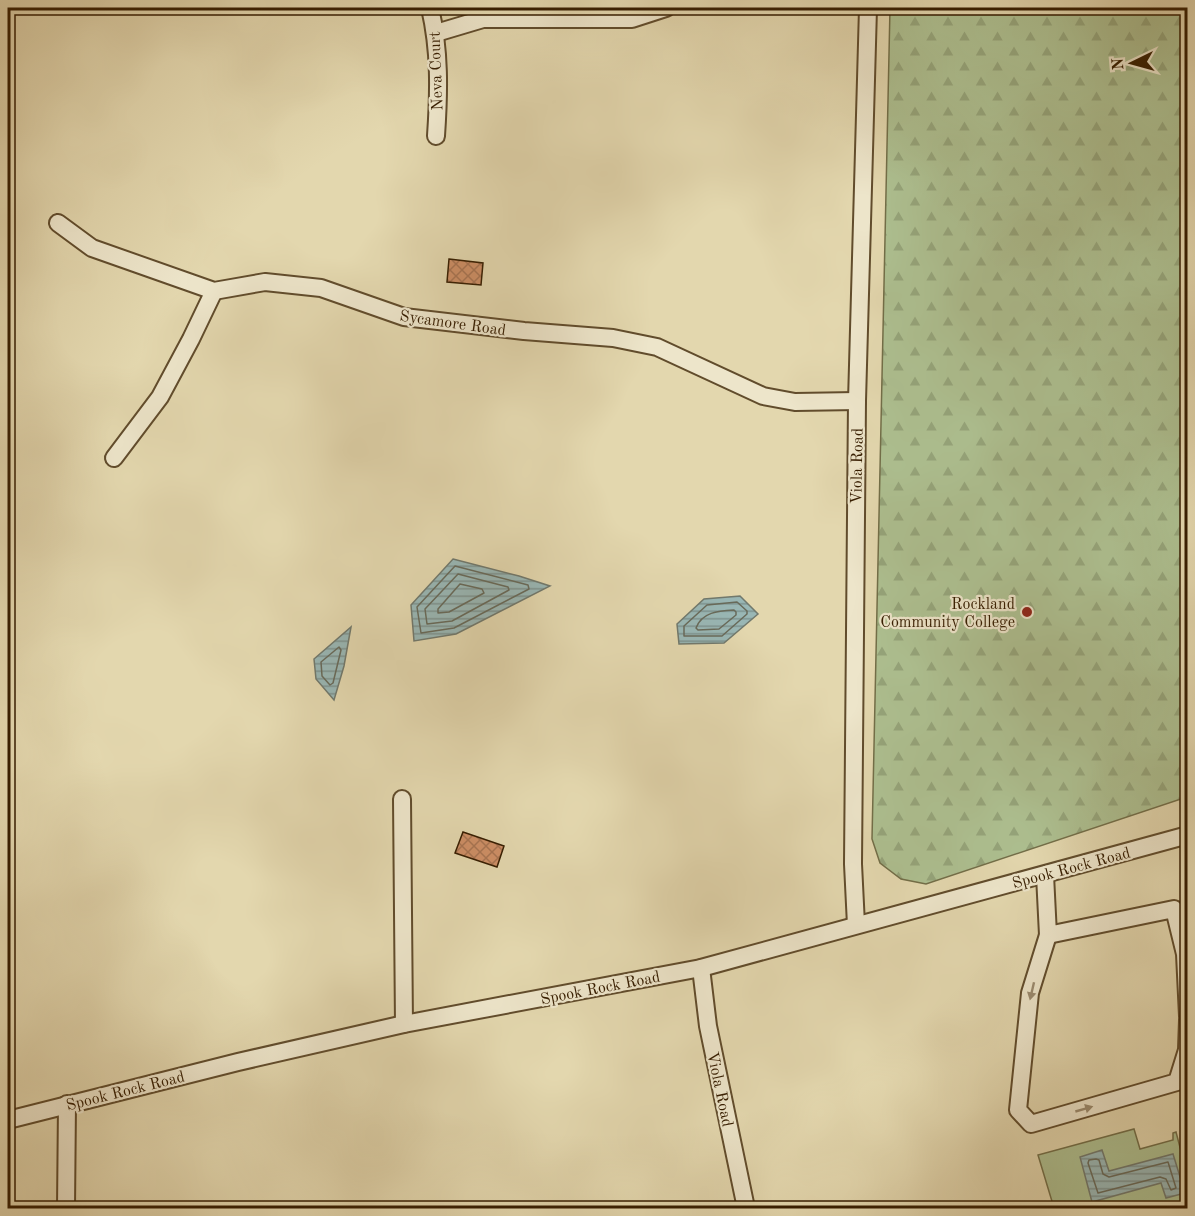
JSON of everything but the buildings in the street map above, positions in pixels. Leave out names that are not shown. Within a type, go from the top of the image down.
[{"type":"street","name":"Neva Court","points":[[430,8],[436,33],[439,82],[436,136]]},
{"type":"street","points":[[436,33],[483,19],[632,19],[666,8]]},
{"type":"street","name":"Viola Road","points":[[856,925],[853,852],[857,401],[868,8]]},
{"type":"street","name":"Sycamore Road","points":[[57,223],[92,248],[214,291],[265,282],[321,288],[404,318],[613,338],[657,347],[763,396],[795,402],[857,401]]},
{"type":"street","points":[[114,458],[160,397],[214,291]]},
{"type":"street","points":[[402,799],[404,1024]]},
{"type":"street","name":"Spook Rock Road","points":[[8,1120],[238,1062],[404,1024],[700,968],[1188,835]]},
{"type":"street","points":[[1045,874],[1048,935],[1030,993],[1018,1110],[1031,1124],[1177,1082],[1187,1050],[1188,1018],[1185,954],[1174,909],[1048,935]]},
{"type":"street","name":"Viola Road","points":[[700,968],[708,1026],[746,1209]]},
{"type":"street","points":[[66,1209],[67,1104]]},
{"type":"green space","name":"Rockland Community College","points":[[890,8],[1188,8],[1187,797],[926,884],[901,879],[880,863],[872,839]]},
{"type":"green space","points":[[1134,1129],[1140,1149],[1173,1140],[1173,1133],[1176,1132],[1187,1174],[1187,1204],[1169,1208],[1054,1208],[1038,1155]]},
{"type":"water","points":[[453,559],[550,586],[456,634],[414,641],[411,605]]},
{"type":"water","points":[[740,596],[758,614],[724,643],[679,644],[677,624],[704,599]]},
{"type":"water","points":[[351,627],[344,666],[334,700],[316,679],[314,659]]},
{"type":"water","points":[[1102,1150],[1109,1171],[1173,1154],[1185,1193],[1166,1198],[1161,1183],[1092,1202],[1080,1157]]},
{"type":"place","name":"Rockland Community College","points":[[1027,612]]}]
